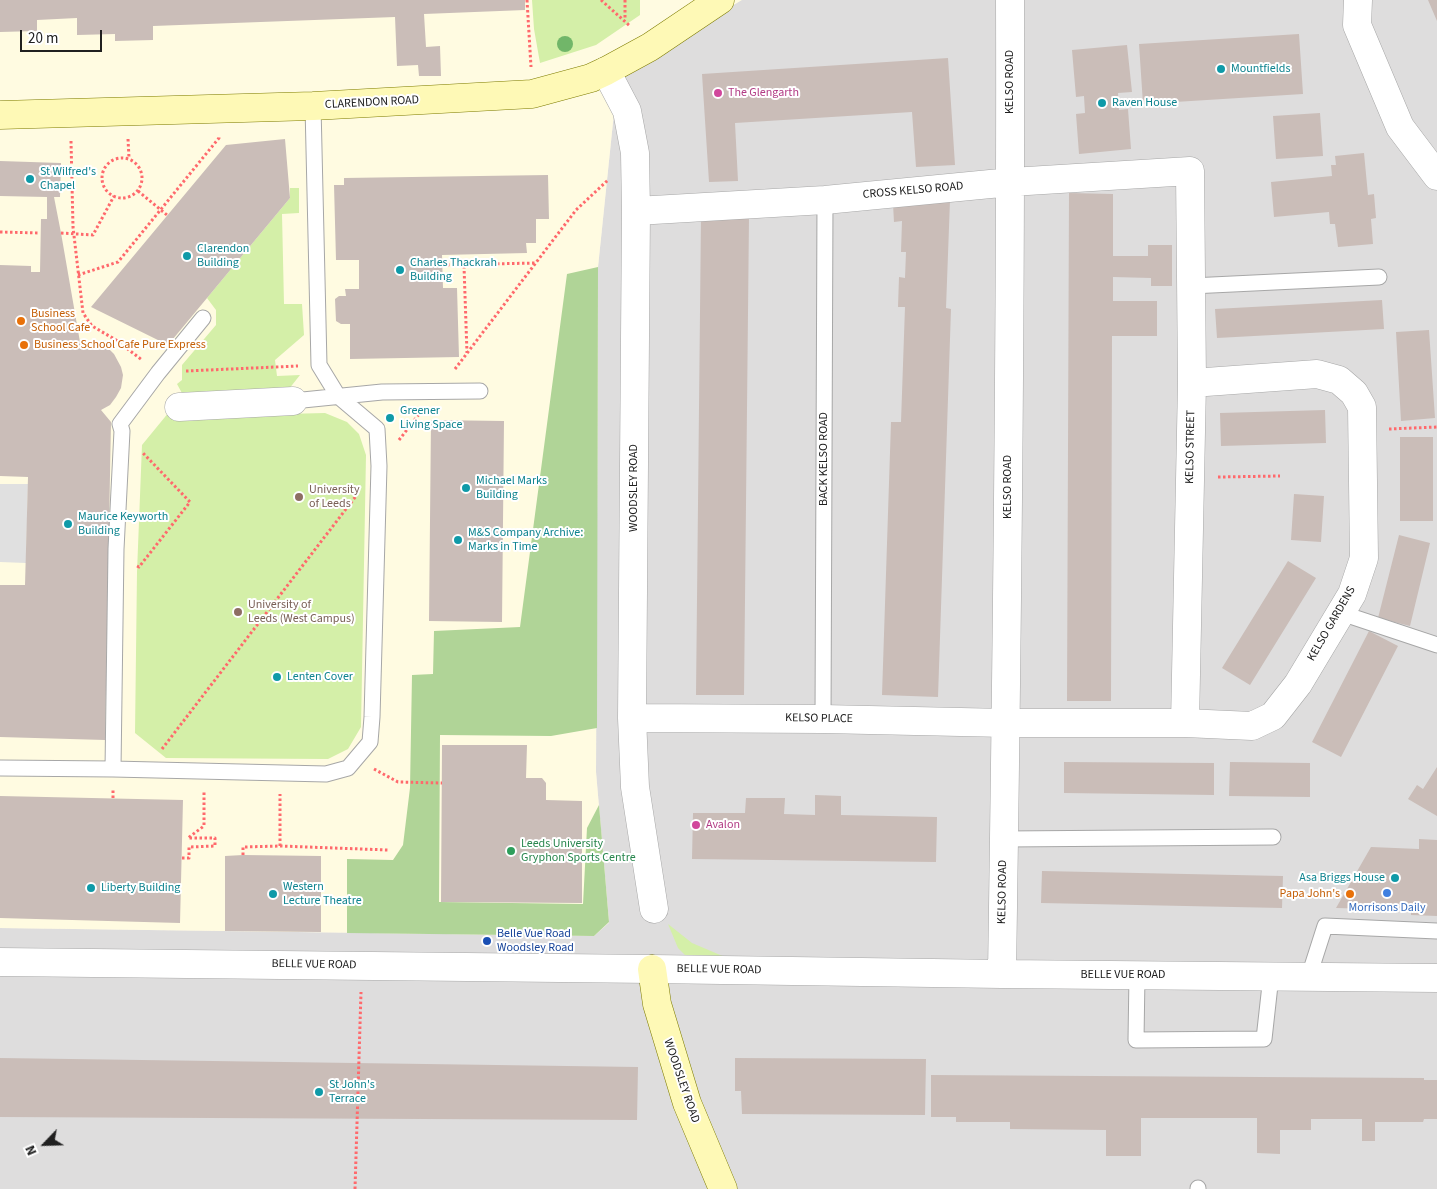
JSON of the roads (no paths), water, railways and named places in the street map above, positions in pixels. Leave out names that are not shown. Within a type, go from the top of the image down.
[{"type":"street","name":"CLARENDON ROAD","points":[[0,115],[313,106],[532,94],[591,78],[606,71],[650,47],[720,0]]},
{"type":"street","name":"KELSO ROAD","points":[[1002,974],[1006,723],[1010,0]]},
{"type":"street","points":[[1358,0],[1357,25],[1400,127],[1437,176]]},
{"type":"street","name":"WOODSLEY ROAD","points":[[606,71],[628,111],[635,153],[632,718],[635,787],[654,909]]},
{"type":"street","name":"CROSS KELSO ROAD","points":[[636,211],[826,200],[1010,182],[1190,170]]},
{"type":"street","name":"KELSO STREET","points":[[1185,723],[1192,383],[1190,170]]},
{"type":"street","name":"KELSO GARDENS","points":[[1006,723],[1185,723],[1252,726],[1273,716],[1298,684],[1352,594],[1364,558],[1362,407],[1354,393],[1339,380],[1317,374],[1192,383]]},
{"type":"street","points":[[180,407],[293,401]]},
{"type":"street","name":"KELSO PLACE","points":[[632,718],[823,719],[1006,723]]},
{"type":"street","name":"BELLE VUE ROAD","points":[[0,962],[1437,978]]},
{"type":"street","name":"WOODSLEY ROAD","points":[[652,969],[656,1004],[687,1103],[723,1189]]},
{"type":"lane","points":[[0,768],[326,774],[348,768],[370,742],[379,466],[377,430],[338,396],[319,365],[313,106]]},
{"type":"lane","name":"BACK KELSO ROAD","points":[[823,719],[826,200]]},
{"type":"lane","points":[[1191,286],[1379,277]]},
{"type":"lane","points":[[113,769],[116,549],[122,430],[120,424],[158,373],[203,318]]},
{"type":"lane","points":[[293,401],[382,392],[480,391]]},
{"type":"lane","points":[[1341,613],[1437,645]]},
{"type":"lane","points":[[1004,840],[1272,837]]},
{"type":"lane","points":[[1309,976],[1325,926],[1437,931]]},
{"type":"lane","points":[[1137,975],[1136,1040],[1264,1039],[1271,976]]},
{"type":"place","name":"Mountfields","points":[[1221,69]]},
{"type":"place","name":"The Glengarth","points":[[718,93]]},
{"type":"place","name":"Raven House","points":[[1102,103]]},
{"type":"place","name":"St Wilfred's Chapel","points":[[30,179]]},
{"type":"place","name":"Clarendon Building","points":[[187,256]]},
{"type":"place","name":"Charles Thackrah Building","points":[[400,270]]},
{"type":"place","name":"Business School Cafe","points":[[21,321]]},
{"type":"place","name":"Business School Cafe Pure Express","points":[[24,345]]},
{"type":"place","name":"Greener Living Space","points":[[390,418]]},
{"type":"place","name":"Michael Marks Building","points":[[466,488]]},
{"type":"place","name":"University of Leeds","points":[[299,497]]},
{"type":"place","name":"Maurice Keyworth Building","points":[[68,524]]},
{"type":"place","name":"M&S Company Archive: Marks in Time","points":[[458,540]]},
{"type":"place","name":"University of Leeds (West Campus)","points":[[238,612]]},
{"type":"place","name":"Lenten Cover","points":[[277,677]]},
{"type":"place","name":"Avalon","points":[[696,825]]},
{"type":"place","name":"Leeds University Gryphon Sports Centre","points":[[511,851]]},
{"type":"place","name":"Asa Briggs House","points":[[1395,878]]},
{"type":"place","name":"Liberty Building","points":[[91,888]]},
{"type":"place","name":"Morrisons Daily","points":[[1387,893]]},
{"type":"place","name":"Western Lecture Theatre","points":[[273,894]]},
{"type":"place","name":"Papa John's","points":[[1350,894]]},
{"type":"place","name":"Belle Vue Road Woodsley Road","points":[[487,941]]},
{"type":"place","name":"St John's Terrace","points":[[319,1092]]}]
